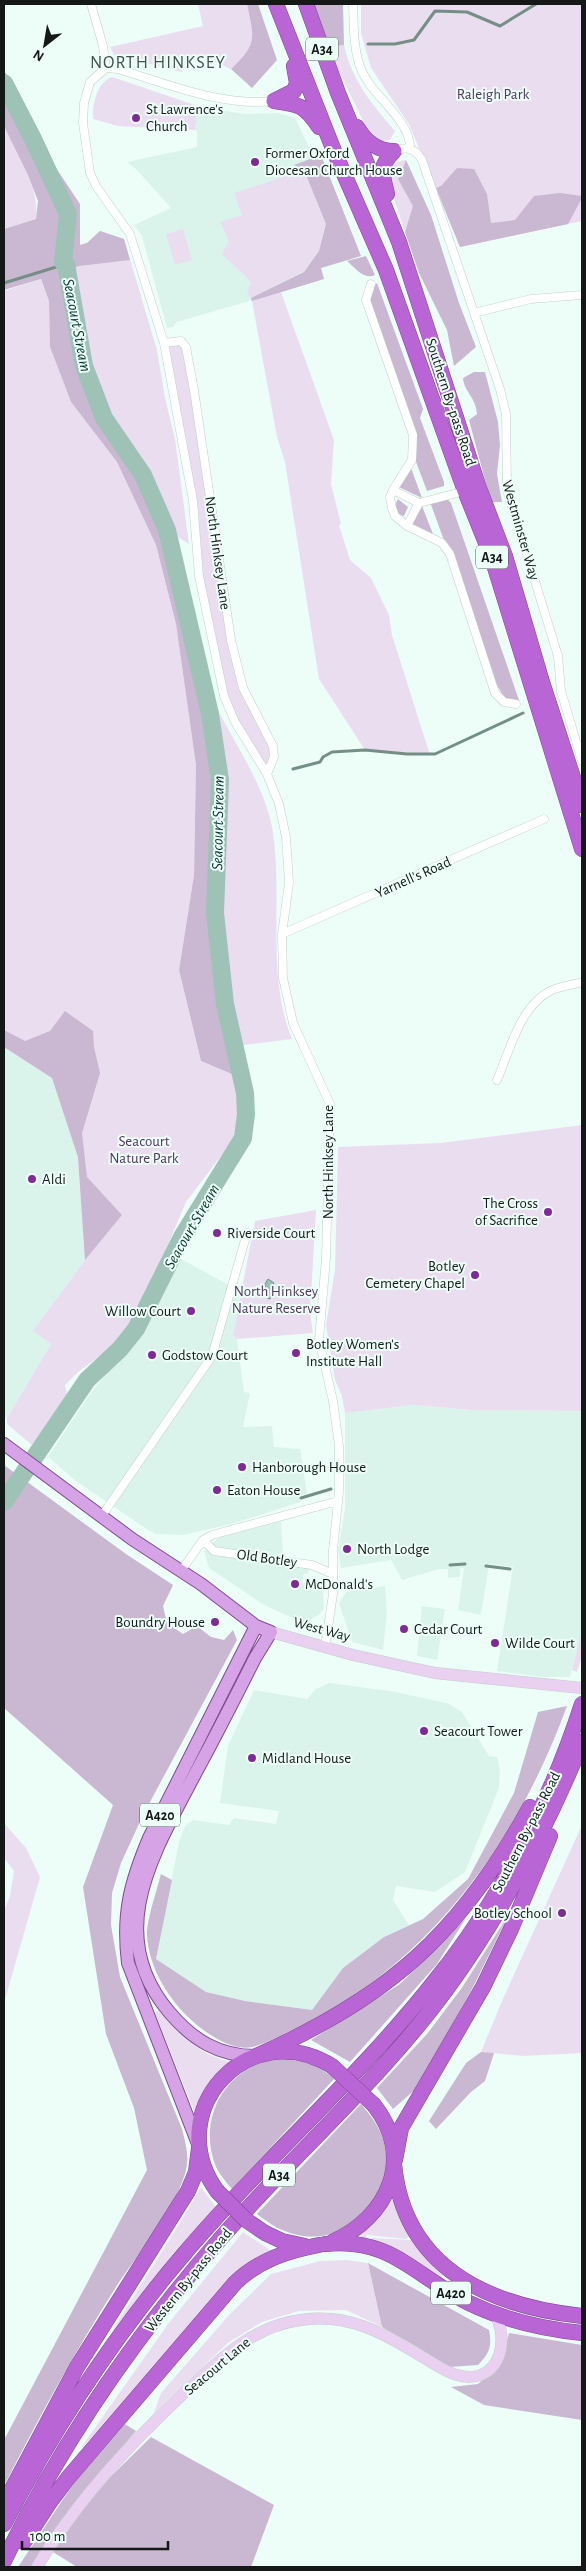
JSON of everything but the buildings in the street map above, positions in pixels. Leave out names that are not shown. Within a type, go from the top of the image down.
[{"type":"highway","name":"Southern By-pass Road","points":[[276,4],[334,151],[386,270],[465,491],[492,558],[582,849]]},
{"type":"highway","name":"Southern By-pass Road","points":[[306,4],[338,93],[399,242],[479,488],[505,556],[542,682],[582,805]]},
{"type":"highway","points":[[274,101],[294,91],[297,84],[289,40]]},
{"type":"highway","points":[[338,93],[361,133],[371,145],[382,151],[394,151]]},
{"type":"highway","points":[[274,101],[299,104],[308,111],[334,151]]},
{"type":"highway","points":[[394,151],[385,160],[381,169],[399,242]]},
{"type":"highway","name":"Southern By-pass Road","points":[[400,2023],[439,1977],[487,1906],[540,1809],[579,1715]]},
{"type":"highway","points":[[4,2504],[76,2367],[188,2191],[196,2172],[202,2113],[214,2088],[229,2071],[255,2056],[323,2024],[370,1995],[410,1964],[441,1934],[470,1899],[501,1855],[579,1715]]},
{"type":"highway","name":"Southern By-pass Road","points":[[414,2030],[464,1965],[498,1914],[534,1849],[582,1742]]},
{"type":"highway","points":[[11,2567],[34,2525],[68,2478],[229,2289],[249,2270],[269,2259],[322,2245],[354,2230],[373,2214],[387,2190],[401,2128],[470,2010],[511,1929],[549,1840],[571,1770]]},
{"type":"highway","name":"Western By-pass Road","points":[[4,2524],[33,2470],[74,2403],[160,2283],[212,2221],[400,2023]]},
{"type":"highway","name":"Western By-pass Road","points":[[4,2561],[65,2451],[117,2371],[167,2304],[220,2238],[414,2030]]},
{"type":"highway","points":[[255,2056],[275,2051],[293,2052],[317,2058],[332,2066],[374,2105],[388,2130],[394,2162]]},
{"type":"highway","points":[[198,2146],[204,2168],[217,2191],[246,2220],[265,2233],[290,2244],[322,2245]]},
{"type":"highway","name":"A420","points":[[394,2162],[399,2194],[407,2217],[420,2241],[439,2262],[468,2282],[507,2300],[582,2316]]},
{"type":"highway","name":"A420","points":[[322,2245],[355,2243],[377,2248],[459,2298],[495,2314],[531,2325],[582,2333]]},
{"type":"main road","name":"West Way","points":[[4,1444],[101,1517],[181,1571],[256,1626],[271,1632]]},
{"type":"main road","name":"A420","points":[[198,2146],[128,1963],[124,1934],[126,1907],[139,1862],[149,1838],[256,1626]]},
{"type":"main road","name":"A420","points":[[255,2056],[238,2056],[214,2049],[198,2040],[175,2019],[156,1994],[147,1976],[138,1947],[136,1924],[141,1893],[154,1854],[255,1658],[271,1632]]},
{"type":"street","points":[[91,4],[103,46],[106,68],[118,69],[200,94],[249,103],[274,101]]},
{"type":"street","points":[[353,4],[354,38],[360,68],[373,91],[405,127],[411,138],[410,149],[403,148],[394,151]]},
{"type":"street","name":"North Hinksey Lane","points":[[106,68],[90,82],[84,103],[83,122],[90,173],[96,186],[130,234],[164,343],[193,501],[199,576],[224,696],[235,722],[267,774],[279,804],[286,837],[289,883],[282,934],[283,978],[293,1023],[330,1104],[326,1258],[319,1340],[333,1401],[339,1446],[338,1501],[332,1574],[333,1594],[325,1646]]},
{"type":"street","name":"Westminster Way","points":[[410,149],[417,152],[422,160],[500,390],[506,414],[507,490],[558,656],[562,691],[582,762]]},
{"type":"street","points":[[371,284],[366,300],[413,435],[412,460],[390,497],[392,508],[395,516],[408,526],[442,543],[450,554],[496,693],[504,702],[516,704]]},
{"type":"street","points":[[474,313],[531,299],[582,295]]},
{"type":"street","name":"North Hinksey Lane","points":[[164,343],[181,342],[186,347],[231,640],[243,688],[273,746],[274,757],[267,774]]},
{"type":"street","points":[[393,490],[419,503],[465,491]]},
{"type":"street","points":[[408,526],[419,503]]},
{"type":"street","name":"Yarnell's Road","points":[[282,934],[544,819]]},
{"type":"street","points":[[497,1080],[518,1029],[532,1004],[552,990],[582,982]]},
{"type":"street","points":[[101,1517],[212,1356],[247,1233]]},
{"type":"street","points":[[181,1571],[203,1540],[212,1535],[338,1501]]},
{"type":"street","name":"Old Botley","points":[[203,1540],[214,1551],[312,1565],[332,1574]]},
{"type":"street","name":"West Way","points":[[271,1632],[435,1672],[567,1687],[582,1687]]},
{"type":"street","name":"Seacourt Lane","points":[[37,2567],[90,2490],[141,2433],[221,2358],[254,2335],[278,2325],[315,2318],[357,2323],[386,2335],[444,2370],[457,2375],[471,2376],[485,2372],[500,2354],[502,2330],[495,2314]]},
{"type":"shaded area","points":[[247,4],[258,4],[277,60],[252,88],[231,69],[246,53],[252,40]]},
{"type":"shaded area","points":[[311,4],[343,4],[344,45],[327,47]]},
{"type":"shaded area","points":[[4,71],[15,85],[52,162],[80,204],[80,245],[87,243],[100,231],[124,239],[130,260],[79,266],[67,271],[84,366],[104,418],[143,475],[167,530],[210,714],[220,780],[215,913],[225,1004],[239,1075],[234,1075],[201,1061],[179,970],[194,875],[196,765],[176,624],[156,545],[117,462],[71,402],[50,347],[49,301],[41,279],[4,290],[4,229],[36,219],[38,201],[28,175],[4,126]]},
{"type":"shaded area","points":[[198,106],[244,114],[279,113],[295,118],[314,157],[321,155],[361,256],[321,268],[324,279],[177,322],[173,327],[167,328],[142,236],[134,225],[171,208],[138,171],[127,162],[197,147],[197,131],[195,130]]},
{"type":"shaded area","points":[[321,155],[361,256],[321,268],[324,279],[252,301],[251,298],[304,272],[319,251],[326,224],[304,170],[294,165]]},
{"type":"shaded area","points":[[406,160],[431,215],[459,303],[476,347],[454,366],[447,330],[419,273],[405,232],[413,206],[398,179]]},
{"type":"shaded area","points":[[457,168],[474,169],[487,194],[491,223],[515,220],[534,196],[560,193],[582,196],[582,198],[568,224],[460,247],[436,188],[441,186]]},
{"type":"shaded area","points":[[366,256],[375,275],[363,275],[347,261]]},
{"type":"shaded area","points":[[377,283],[423,409],[420,418],[444,482],[444,486],[427,491],[415,459],[415,437],[368,302],[371,288]]},
{"type":"shaded area","points":[[474,372],[485,372],[498,422],[500,445],[497,474],[502,502],[491,502],[469,420],[477,414],[475,403],[465,387],[463,378]]},
{"type":"shaded area","points":[[411,468],[422,498],[399,487]]},
{"type":"shaded area","points":[[398,499],[408,507],[404,516],[397,514],[394,507]]},
{"type":"shaded area","points":[[447,499],[451,503],[520,703],[505,699],[497,685],[430,502]]},
{"type":"shaded area","points":[[422,506],[433,534],[412,524]]},
{"type":"shaded area","points":[[65,1011],[93,1031],[94,1047],[100,1073],[82,1133],[87,1177],[122,1215],[85,1260],[78,1157],[52,1078],[4,1047],[4,1030],[25,1041],[50,1031]]},
{"type":"shaded area","points":[[4,1047],[52,1078],[78,1156],[85,1260],[34,1330],[51,1344],[7,1418],[4,1416]]},
{"type":"shaded area","points":[[181,1259],[227,1284],[242,1286],[233,1335],[237,1339],[244,1392],[250,1393],[243,1427],[272,1426],[274,1447],[300,1449],[307,1493],[298,1497],[301,1502],[231,1524],[183,1535],[156,1534],[76,1481],[48,1457],[89,1395],[142,1330]]},
{"type":"shaded area","points":[[268,1279],[274,1283],[270,1299],[265,1297],[265,1284]]},
{"type":"shaded area","points":[[414,1405],[471,1410],[582,1411],[582,1629],[570,1677],[543,1677],[497,1671],[513,1567],[489,1564],[481,1615],[458,1610],[464,1568],[460,1568],[460,1577],[448,1578],[448,1569],[439,1569],[402,1580],[391,1560],[341,1568],[338,1551],[345,1508],[345,1413]]},
{"type":"shaded area","points":[[4,1465],[126,1554],[173,1585],[163,1606],[167,1623],[183,1634],[197,1626],[211,1637],[224,1640],[233,1630],[237,1640],[143,1815],[121,1863],[112,1893],[111,1925],[120,1977],[182,2129],[187,2157],[185,2174],[172,2204],[116,2287],[72,2360],[4,2486],[4,2440],[147,2170],[134,2108],[106,2034],[83,1887],[113,1805],[4,1708]]},
{"type":"shaded area","points":[[281,1521],[283,1554],[292,1563],[311,1566],[307,1574],[304,1573],[302,1583],[322,1583],[324,1608],[320,1614],[304,1623],[264,1605],[209,1568],[204,1551],[218,1538]]},
{"type":"shaded area","points":[[385,1586],[387,1611],[383,1650],[352,1642],[339,1603],[346,1592]]},
{"type":"shaded area","points":[[422,1606],[445,1609],[437,1660],[417,1656]]},
{"type":"shaded area","points":[[329,1683],[390,1691],[447,1703],[462,1712],[489,1756],[497,1757],[500,1770],[499,1788],[465,1872],[435,1892],[396,1886],[393,1900],[409,1925],[384,1937],[343,1968],[312,2010],[245,2001],[206,1992],[156,1959],[179,1842],[185,1826],[193,1820],[229,1825],[234,1818],[276,1824],[279,1811],[220,1803],[228,1746],[254,1690],[307,1699],[316,1689]]},
{"type":"shaded area","points":[[567,1706],[548,1754],[524,1801],[497,1847],[467,1889],[432,1929],[395,1964],[353,1996],[282,2035],[263,2044],[247,2048],[218,2040],[187,2016],[172,1999],[155,1969],[148,1947],[147,1936],[150,1914],[161,1874],[172,1880],[156,1959],[206,1992],[245,2001],[312,2010],[343,1968],[384,1937],[423,1919],[468,1879],[514,1793],[538,1712]]},
{"type":"shaded area","points":[[509,1914],[473,1987],[418,2087],[393,2109],[377,2088],[427,2034],[461,1989]]},
{"type":"shaded area","points":[[466,1918],[437,1964],[350,2062],[311,2040],[400,1984]]},
{"type":"shaded area","points":[[481,2052],[494,2053],[485,2081],[471,2092],[436,2129],[429,2121],[466,2063]]},
{"type":"shaded area","points":[[287,2059],[312,2064],[335,2078],[232,2189],[216,2167],[211,2151],[211,2120],[216,2106],[223,2092],[245,2070],[263,2062]]},
{"type":"shaded area","points":[[361,2104],[373,2119],[382,2135],[386,2165],[383,2183],[375,2199],[364,2214],[350,2225],[334,2233],[317,2236],[298,2235],[281,2230],[257,2214]]},
{"type":"shaded area","points":[[368,2263],[489,2330],[489,2349],[482,2361],[478,2365],[449,2367],[382,2327]]},
{"type":"shaded area","points":[[509,2333],[582,2345],[582,2420],[484,2405],[451,2387],[478,2384],[502,2361]]},
{"type":"shaded area","points":[[125,2424],[136,2431],[90,2484],[33,2567],[18,2567],[74,2483]]},
{"type":"shaded area","points":[[151,2437],[274,2505],[251,2567],[77,2567],[53,2552],[95,2492]]},
{"type":"green space","points":[[198,4],[247,4],[252,40],[246,53],[231,69],[210,60],[199,59],[187,65],[181,72],[114,55],[110,47],[203,26]]},
{"type":"green space","name":"Raleigh Park","points":[[361,4],[582,4],[582,221],[460,247],[409,124],[371,68],[361,33]]},
{"type":"green space","points":[[344,45],[352,70],[358,81],[395,131],[390,140],[377,142],[367,129],[327,47]]},
{"type":"green space","points":[[112,77],[198,106],[195,130],[118,126],[93,119],[96,95],[103,84]]},
{"type":"green space","points":[[4,126],[22,159],[31,182],[36,206],[36,219],[4,229]]},
{"type":"green space","points":[[406,160],[398,179],[414,206],[405,232],[386,174],[394,164]]},
{"type":"green space","points":[[304,170],[326,224],[319,251],[304,271],[251,298],[247,293],[251,282],[222,254],[229,241],[220,222],[242,215],[234,193]]},
{"type":"green space","points":[[183,229],[192,260],[175,265],[166,234]]},
{"type":"green space","points":[[100,231],[124,239],[157,350],[165,398],[175,439],[189,544],[167,530],[143,475],[104,418],[84,366],[67,271],[79,266],[80,245],[87,243]]},
{"type":"green space","name":"Seacourt Nature Park","points":[[41,279],[49,301],[50,347],[71,402],[117,462],[156,545],[176,624],[196,765],[194,875],[179,970],[201,1061],[234,1075],[240,1091],[241,1111],[236,1136],[186,1202],[140,1311],[122,1340],[78,1372],[65,1385],[67,1395],[32,1445],[7,1424],[7,1418],[51,1344],[33,1331],[85,1260],[78,1157],[52,1078],[4,1047],[4,291]]},
{"type":"green space","points":[[281,292],[334,440],[331,484],[341,524],[339,525],[350,560],[371,578],[389,615],[392,635],[430,755],[365,750],[319,679],[285,462],[277,437],[252,301]]},
{"type":"green space","points":[[175,341],[186,347],[231,640],[243,688],[273,746],[267,774],[224,696],[199,576],[193,501],[164,343]]},
{"type":"green space","points":[[214,703],[256,780],[272,827],[275,853],[279,987],[284,1014],[292,1039],[236,1046],[228,999],[219,892],[227,775],[221,758]]},
{"type":"green space","points":[[582,1125],[582,1411],[471,1410],[414,1405],[345,1413],[342,1396],[335,1380],[326,1325],[335,1270],[338,1147],[440,1143]]},
{"type":"green space","name":"North Hinksey Nature Reserve","points":[[316,1210],[310,1313],[313,1333],[237,1339],[233,1335],[255,1221]]},
{"type":"green space","points":[[582,1629],[582,1656],[577,1672],[572,1670]]},
{"type":"green space","points":[[4,1823],[26,1848],[40,1877],[4,2003],[4,1911],[10,1896],[14,1871],[4,1858]]},
{"type":"green space","name":"Botley School","points":[[582,1825],[582,2053],[523,2056],[481,2052],[502,2001]]},
{"type":"green space","points":[[159,2010],[182,2035],[199,2049],[231,2062],[232,2065],[198,2111],[194,2111],[155,2013]]},
{"type":"green space","points":[[201,2187],[216,2207],[178,2248],[110,2334],[167,2243]]},
{"type":"green space","points":[[391,2200],[394,2200],[410,2236],[406,2239],[367,2235],[366,2241],[361,2239],[362,2234],[374,2223]]},
{"type":"green space","points":[[243,2232],[270,2250],[246,2265],[235,2275],[136,2391],[80,2449],[168,2324]]},
{"type":"green space","points":[[372,2238],[412,2240],[422,2254],[443,2275],[439,2282],[371,2243]]},
{"type":"green space","points":[[346,2260],[368,2263],[382,2327],[346,2310],[299,2311],[262,2322],[229,2342],[154,2413],[161,2393],[229,2315],[271,2274],[320,2261]]},
{"type":"waterway","points":[[368,44],[395,44],[414,40],[435,11],[467,12],[500,26],[536,4]]},
{"type":"waterway","name":"Seacourt Stream","points":[[4,83],[68,214],[63,262],[66,264],[84,366],[104,418],[143,475],[167,530],[210,714],[220,780],[215,913],[225,1004],[245,1093],[246,1114],[243,1138],[182,1237],[136,1329],[120,1349],[87,1380],[4,1502]]},
{"type":"waterway","points":[[4,283],[66,264]]},
{"type":"waterway","points":[[293,769],[320,762],[323,757],[332,752],[365,750],[407,754],[435,754],[523,713]]},
{"type":"waterway","points":[[301,1498],[331,1489]]},
{"type":"waterway","points":[[450,1565],[465,1564]]},
{"type":"waterway","points":[[486,1566],[510,1569]]},
{"type":"place","name":"St Lawrence's Church","points":[[136,118]]},
{"type":"place","name":"Former Oxford Diocesan Church House","points":[[255,162]]},
{"type":"place","name":"Aldi","points":[[32,1179]]},
{"type":"place","name":"The Cross of Sacrifice","points":[[548,1212]]},
{"type":"place","name":"Riverside Court","points":[[217,1233]]},
{"type":"place","name":"Botley Cemetery Chapel","points":[[475,1275]]},
{"type":"place","name":"Willow Court","points":[[191,1311]]},
{"type":"place","name":"Botley Women's Institute Hall","points":[[296,1353]]},
{"type":"place","name":"Godstow Court","points":[[152,1355]]},
{"type":"place","name":"Hanborough House","points":[[242,1467]]},
{"type":"place","name":"Eaton House","points":[[217,1490]]},
{"type":"place","name":"North Lodge","points":[[347,1549]]},
{"type":"place","name":"McDonald's","points":[[295,1584]]},
{"type":"place","name":"Boundry House","points":[[215,1622]]},
{"type":"place","name":"Cedar Court","points":[[404,1629]]},
{"type":"place","name":"Wilde Court","points":[[495,1643]]},
{"type":"place","name":"Seacourt Tower","points":[[424,1731]]},
{"type":"place","name":"Midland House","points":[[252,1758]]},
{"type":"place","name":"Botley School","points":[[562,1913]]},
{"type":"district","name":"NORTH HINKSEY","points":[[158,62]]}]
